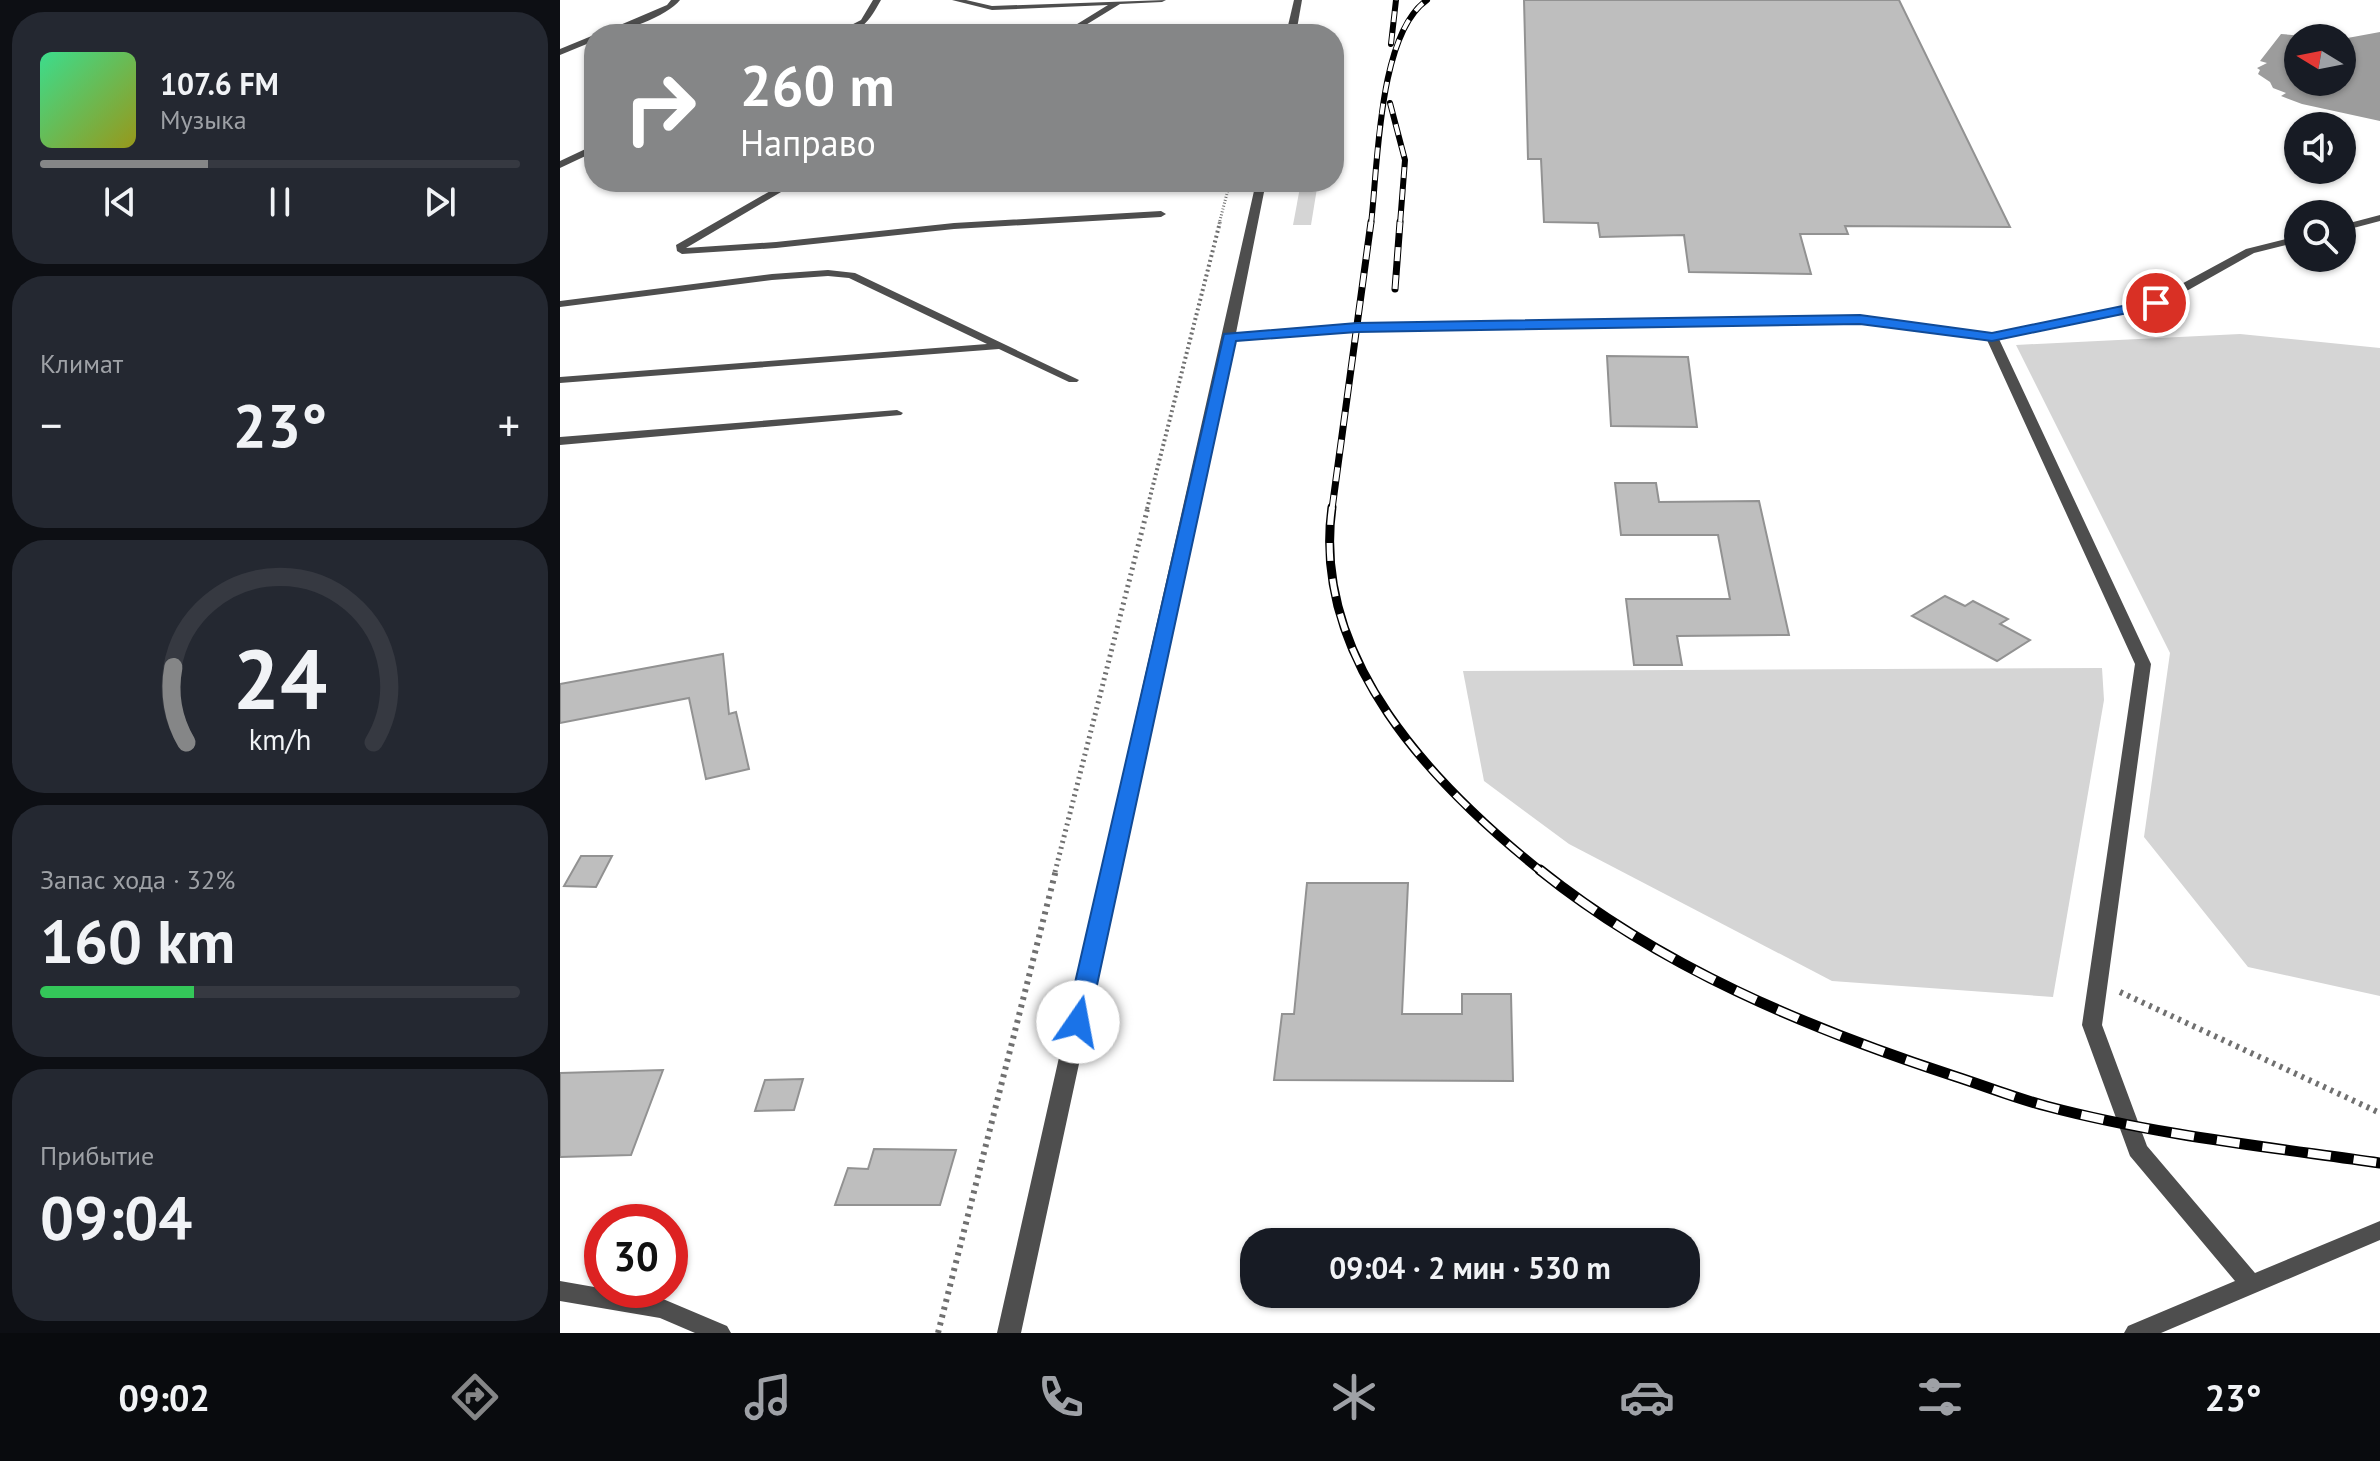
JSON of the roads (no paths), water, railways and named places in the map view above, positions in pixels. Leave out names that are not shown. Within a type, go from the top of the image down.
[{"type":"street","points":[[628,24],[670,7],[676,0]]},
{"type":"street","points":[[860,24],[877,0]]},
{"type":"street","points":[[1293,24],[1298,0]]},
{"type":"street","points":[[560,52],[584,42]]},
{"type":"street","points":[[560,165],[584,153]]},
{"type":"street","points":[[1009,1333],[1259,192]]},
{"type":"street","points":[[2356,224],[2380,218]]},
{"type":"street","points":[[1229,337],[1357,327],[1860,320],[1992,337],[2156,303],[2250,251],[2284,242]]},
{"type":"street","points":[[1992,337],[2143,664],[2092,1025],[2138,1150],[2251,1284]]},
{"type":"street","points":[[2136,1333],[2380,1230]]},
{"type":"street","points":[[560,1291],[663,1309],[719,1333]]},
{"type":"lane","points":[[956,0],[992,8],[1162,0]]},
{"type":"lane","points":[[1082,24],[1118,2]]},
{"type":"lane","points":[[774,192],[704,230],[680,247],[682,251],[776,245],[954,226],[1161,214]]},
{"type":"lane","points":[[560,304],[772,277],[851,275],[1073,380]]},
{"type":"lane","points":[[560,380],[1000,345]]},
{"type":"lane","points":[[560,441],[897,413]]},
{"type":"railway","points":[[1391,44],[1396,0]]},
{"type":"railway","points":[[1371,224],[1383,103],[1390,71],[1399,41],[1411,17],[1427,0]]},
{"type":"railway","points":[[1390,103],[1405,160],[1400,224]]},
{"type":"railway","points":[[1332,509],[1371,222]]},
{"type":"railway","points":[[1395,289],[1400,222]]},
{"type":"railway","points":[[1332,507],[1331,563],[1341,616],[1360,666],[1388,714],[1422,758],[1460,800],[1542,872]]},
{"type":"railway","points":[[1540,870],[1586,905],[1685,965],[1790,1015],[1899,1057],[2023,1099],[2087,1116],[2212,1139],[2380,1163]]}]
